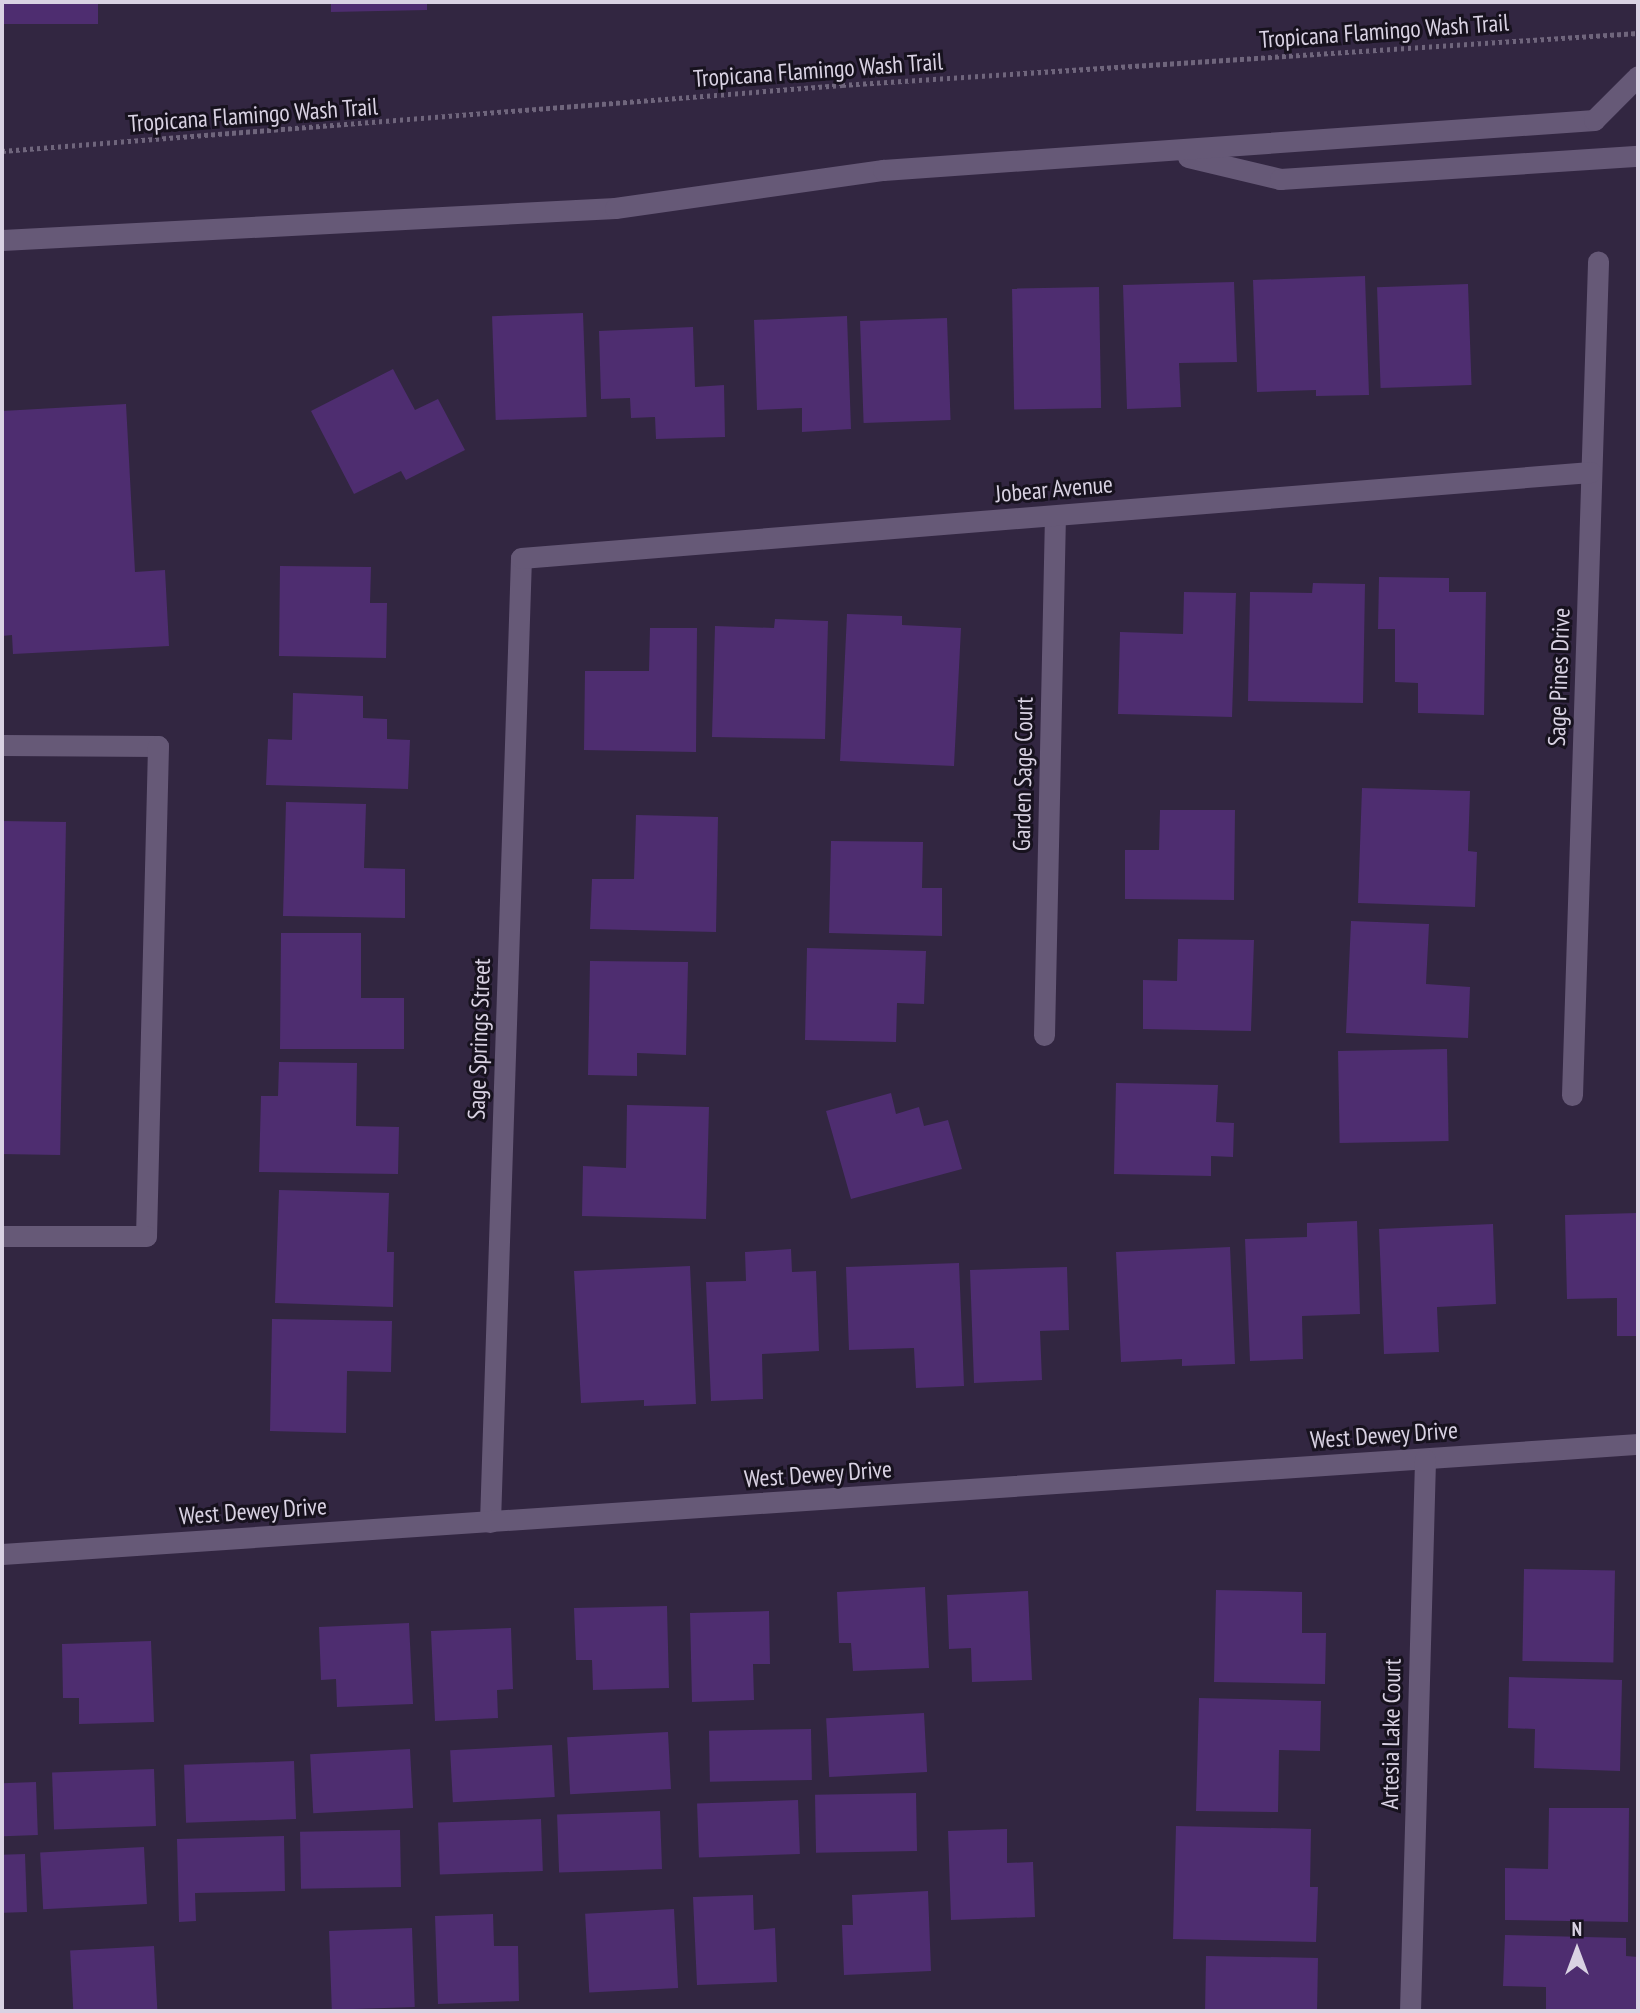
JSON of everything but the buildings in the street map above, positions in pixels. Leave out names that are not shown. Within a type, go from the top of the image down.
[{"type":"street","points":[[2,240],[615,208],[883,170],[1594,120],[1638,76]]},
{"type":"street","points":[[1162,150],[1280,179],[1638,156]]},
{"type":"street","name":"Sage Pines Drive","points":[[1572,1095],[1598,261]]},
{"type":"street","name":"Jobear Avenue","points":[[521,558],[1591,472]]},
{"type":"street","name":"Garden Sage Court","points":[[1044,1035],[1055,516]]},
{"type":"street","name":"Sage Springs Street","points":[[490,1522],[521,558]]},
{"type":"street","points":[[2,745],[158,746],[146,1236],[2,1236]]},
{"type":"street","name":"West Dewey Drive","points":[[2,1554],[1638,1444]]},
{"type":"street","name":"Artesia Lake Court","points":[[1410,2011],[1424,1459]]},
{"type":"path","name":"Tropicana Flamingo Wash Trail","points":[[2,151],[842,85],[1638,33]]}]
